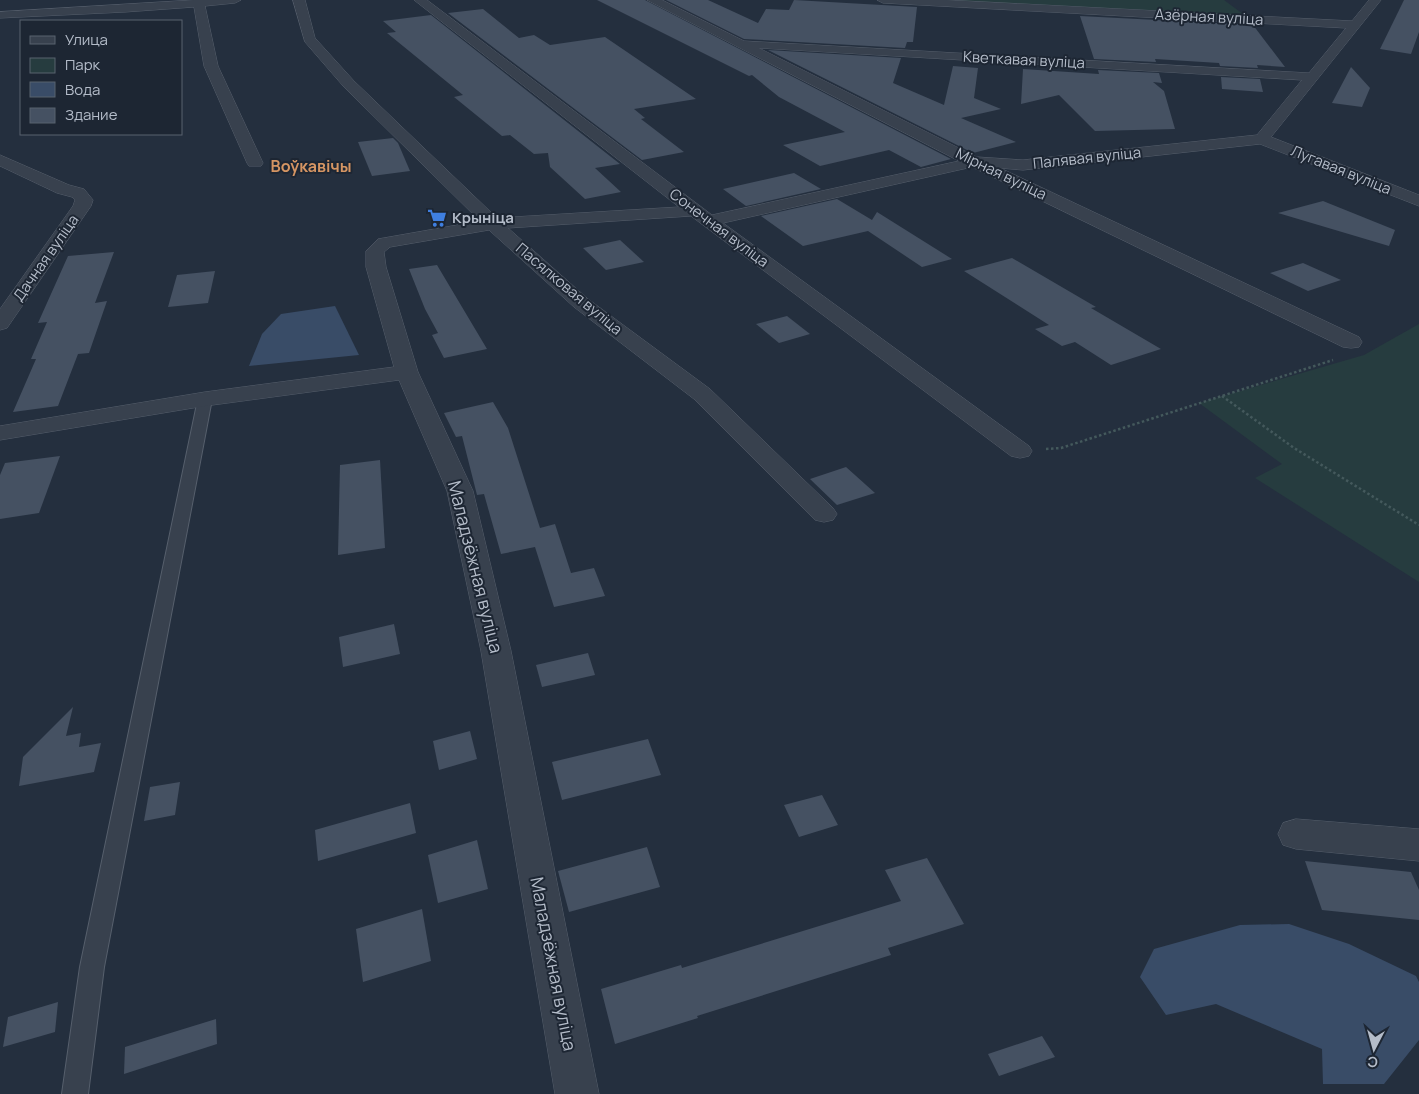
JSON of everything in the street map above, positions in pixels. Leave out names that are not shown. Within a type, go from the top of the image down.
[{"type":"street","points":[[60,0],[91,0]]},
{"type":"street","points":[[0,15],[148,4],[235,0]]},
{"type":"street","name":"Пасялковая вуліца","points":[[299,0],[308,38],[349,84],[493,224],[581,304],[702,394],[824,514]]},
{"type":"street","name":"Сонечная вуліца","points":[[420,0],[702,216],[1020,451]]},
{"type":"street","name":"Мірная вуліца","points":[[653,0],[974,162],[1351,342]]},
{"type":"street","name":"Азёрная вуліца","points":[[883,0],[1355,24]]},
{"type":"street","points":[[1262,139],[1375,0]]},
{"type":"street","points":[[199,3],[211,66],[255,163]]},
{"type":"street","name":"Кветкавая вуліца","points":[[736,43],[1312,77]]},
{"type":"street","name":"Палявая вуліца","points":[[702,216],[974,162],[1023,165],[1262,139]]},
{"type":"street","name":"Лугавая вуліца","points":[[1262,139],[1419,201]]},
{"type":"street","name":"Дачная вуліца","points":[[0,160],[63,189],[78,193],[84,200],[82,206],[0,324]]},
{"type":"street","name":"Маладзёжная вуліца","points":[[577,1094],[496,651],[460,492],[407,372],[376,267],[375,251],[384,243],[493,224],[702,216]]},
{"type":"street","points":[[0,433],[205,399],[407,372]]},
{"type":"street","points":[[1296,834],[1419,845]]},
{"type":"lane","points":[[75,1094],[92,967],[205,399]]},
{"type":"path","points":[[1020,451],[1061,448],[1338,358],[1355,350],[1351,342]]},
{"type":"path","points":[[1222,396],[1259,426],[1334,476],[1419,525]]},
{"type":"green space","points":[[927,0],[1224,0],[1247,17]]},
{"type":"green space","points":[[1419,324],[1419,582],[1255,478],[1282,464],[1199,403],[1364,355]]},
{"type":"water","points":[[335,306],[359,355],[249,366],[262,334],[281,314]]},
{"type":"water","points":[[1289,924],[1349,944],[1416,976],[1419,982],[1419,1040],[1384,1084],[1323,1084],[1322,1049],[1216,1004],[1166,1015],[1140,977],[1154,949],[1240,925]]},
{"type":"building","points":[[597,0],[645,0],[951,159],[921,167],[889,150],[820,166],[783,145],[845,132],[779,97],[752,75],[749,76]]},
{"type":"building","points":[[666,0],[708,0],[758,23],[766,9],[789,10],[794,0],[917,7],[913,42],[907,42],[905,48],[744,39]]},
{"type":"building","points":[[1404,0],[1419,0],[1419,32],[1411,54],[1380,49]]},
{"type":"building","points":[[483,9],[519,38],[534,35],[550,45],[605,37],[696,99],[634,109],[645,118],[641,119],[684,152],[642,160],[448,13]]},
{"type":"building","points":[[431,15],[620,164],[595,168],[621,192],[585,199],[550,167],[548,153],[534,154],[510,135],[502,136],[454,97],[463,95],[387,33],[396,32],[383,21]]},
{"type":"building","points":[[1080,16],[1253,25],[1285,67],[1257,65],[1258,68],[1220,66],[1219,63],[1155,59],[1156,62],[1094,59]]},
{"type":"building","points":[[768,50],[901,58],[893,83],[944,105],[953,66],[978,68],[974,98],[1001,109],[961,118],[1016,142],[973,153]]},
{"type":"building","points":[[1351,67],[1370,88],[1362,107],[1332,103]]},
{"type":"building","points":[[1023,69],[1099,74],[1098,70],[1159,73],[1162,83],[1153,82],[1164,91],[1175,129],[1095,131],[1059,95],[1021,104]]},
{"type":"building","points":[[1221,77],[1260,79],[1263,92],[1222,89]]},
{"type":"building","points":[[393,138],[398,143],[410,171],[372,176],[358,142]]},
{"type":"building","points":[[794,173],[821,189],[746,206],[723,189]]},
{"type":"building","points":[[837,199],[872,220],[877,212],[952,259],[922,267],[868,231],[803,246],[761,216]]},
{"type":"building","points":[[1323,201],[1395,230],[1389,246],[1278,213]]},
{"type":"building","points":[[620,240],[644,262],[606,270],[583,248]]},
{"type":"building","points":[[114,252],[95,303],[107,301],[89,353],[78,354],[58,406],[13,412],[36,359],[31,359],[47,322],[38,323],[68,256]]},
{"type":"building","points":[[1012,258],[1096,307],[1091,308],[1161,349],[1111,365],[1075,342],[1062,346],[1035,329],[1049,325],[964,271]]},
{"type":"building","points":[[1303,263],[1341,280],[1308,291],[1270,273]]},
{"type":"building","points":[[437,265],[487,349],[444,358],[432,335],[438,333],[425,309],[409,269]]},
{"type":"building","points":[[215,271],[208,303],[168,307],[177,275]]},
{"type":"building","points":[[787,316],[810,334],[779,343],[756,324]]},
{"type":"building","points":[[493,402],[508,428],[540,528],[555,524],[571,573],[594,568],[605,596],[554,607],[535,547],[501,554],[484,494],[477,495],[462,436],[456,437],[444,413]]},
{"type":"building","points":[[60,456],[39,513],[0,519],[0,475],[5,463]]},
{"type":"building","points":[[380,460],[385,548],[338,555],[340,465]]},
{"type":"building","points":[[846,467],[875,493],[837,505],[810,479]]},
{"type":"building","points":[[394,624],[400,654],[343,667],[339,637]]},
{"type":"building","points":[[588,653],[595,675],[542,687],[536,665]]},
{"type":"building","points":[[73,707],[66,736],[81,733],[79,747],[101,743],[94,772],[19,786],[23,757]]},
{"type":"building","points":[[470,731],[477,759],[439,770],[433,741]]},
{"type":"building","points":[[648,739],[661,775],[562,800],[552,762]]},
{"type":"building","points":[[180,782],[175,815],[144,821],[150,787]]},
{"type":"building","points":[[822,795],[838,825],[799,837],[784,805]]},
{"type":"building","points":[[410,803],[416,833],[318,861],[315,830]]},
{"type":"building","points":[[477,840],[488,889],[438,903],[428,855]]},
{"type":"building","points":[[647,847],[660,887],[569,912],[558,871]]},
{"type":"building","points":[[927,858],[964,924],[888,948],[891,955],[615,1044],[601,989],[681,965],[682,968],[901,901],[885,870]]},
{"type":"building","points":[[1305,861],[1411,872],[1419,890],[1419,920],[1322,910]]},
{"type":"building","points":[[422,909],[431,961],[363,982],[356,929]]},
{"type":"building","points":[[58,1002],[55,1032],[3,1047],[8,1017]]},
{"type":"building","points":[[216,1019],[217,1044],[124,1074],[125,1047]]},
{"type":"building","points":[[1042,1036],[1055,1057],[999,1076],[988,1054]]},
{"type":"place","name":"Крыніца","points":[[437,218]]},
{"type":"district","name":"Воўкавічы","points":[[311,166]]}]
